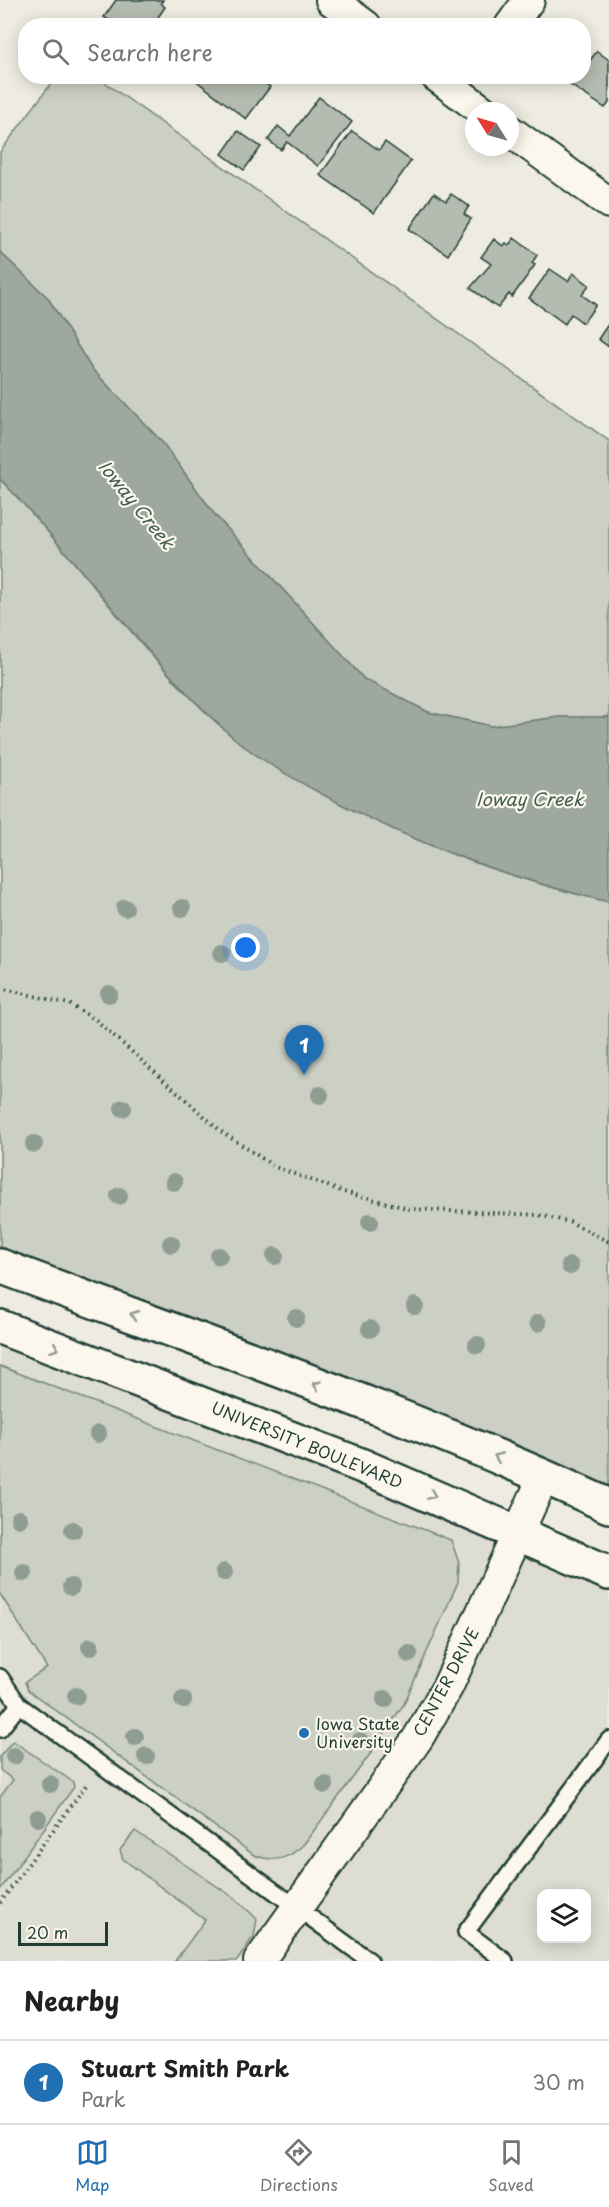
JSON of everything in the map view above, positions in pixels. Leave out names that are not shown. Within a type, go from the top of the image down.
[{"type":"main road","points":[[0,1266],[200,1339],[544,1476],[609,1506]]},
{"type":"main road","name":"UNIVERSITY BOULEVARD","points":[[0,1327],[360,1465],[609,1573]]},
{"type":"street","points":[[330,0],[355,18]]},
{"type":"street","points":[[516,18],[529,0]]},
{"type":"street","points":[[466,85],[477,102]]},
{"type":"street","points":[[519,138],[609,203]]},
{"type":"street","name":"CENTER DRIVE","points":[[259,1961],[418,1738],[448,1686],[544,1476]]},
{"type":"lane","points":[[0,1677],[19,1705],[370,1961]]},
{"type":"lane","points":[[0,1729],[19,1705]]},
{"type":"lane","points":[[505,1961],[466,1932],[609,1740]]},
{"type":"path","points":[[0,988],[69,1004],[96,1020],[222,1132],[275,1167],[344,1192],[410,1209],[538,1215],[570,1222],[609,1242]]},
{"type":"path","points":[[0,1903],[87,1784]]},
{"type":"shaded area","points":[[51,84],[107,84],[609,441],[609,717],[559,717],[491,726],[428,712],[364,679],[215,515],[162,442],[91,368],[48,298],[0,252],[0,152]]},
{"type":"shaded area","points":[[0,479],[57,542],[167,672],[196,703],[241,743],[326,794],[403,833],[483,866],[609,902],[609,1486],[476,1430],[0,1248]]},
{"type":"shaded area","name":"Iowa State University","points":[[0,1327],[609,1573],[609,1961],[0,1961]]},
{"type":"shaded area","points":[[0,1366],[451,1540],[459,1563],[458,1582],[404,1704],[304,1844],[293,1853],[275,1859],[254,1855],[28,1690],[25,1682],[47,1668],[0,1594]]},
{"type":"shaded area","points":[[13,1741],[73,1782],[74,1787],[0,1890],[0,1797],[13,1780],[0,1770],[0,1756]]},
{"type":"shaded area","points":[[135,1831],[236,1899],[257,1919],[254,1936],[237,1961],[175,1961],[205,1920],[123,1859],[120,1850]]},
{"type":"water","name":"Ioway Creek","points":[[0,252],[48,298],[91,368],[162,442],[215,515],[364,679],[428,712],[491,726],[559,717],[609,717],[609,902],[496,870],[388,827],[318,792],[271,765],[237,741],[196,703],[0,479]]},
{"type":"building","points":[[116,0],[163,0],[161,3],[165,7],[157,18],[104,17]]},
{"type":"building","points":[[597,51],[609,60],[609,103],[605,108],[569,84],[591,84],[591,59]]},
{"type":"building","points":[[200,84],[266,84],[270,87],[246,119]]},
{"type":"building","points":[[319,97],[352,122],[318,166],[287,142],[281,150],[268,140],[278,126],[290,136]]},
{"type":"building","points":[[238,131],[261,147],[244,170],[222,154]]},
{"type":"building","points":[[352,131],[379,150],[385,142],[411,161],[374,213],[320,175]]},
{"type":"building","points":[[434,193],[446,201],[451,194],[469,206],[464,214],[471,219],[448,255],[409,229]]},
{"type":"building","points":[[514,238],[537,255],[532,263],[535,265],[512,297],[509,294],[498,308],[470,288],[491,264],[481,257],[494,239],[503,246],[506,243],[509,245]]},
{"type":"building","points":[[550,269],[568,281],[573,273],[589,285],[582,295],[596,305],[583,323],[571,314],[565,324],[529,298]]},
{"type":"building","points":[[609,323],[609,347],[598,339]]},
{"type":"place","name":"Stuart Smith Park","points":[[304,1075]]},
{"type":"place","name":"Iowa State University","points":[[304,1733]]}]
